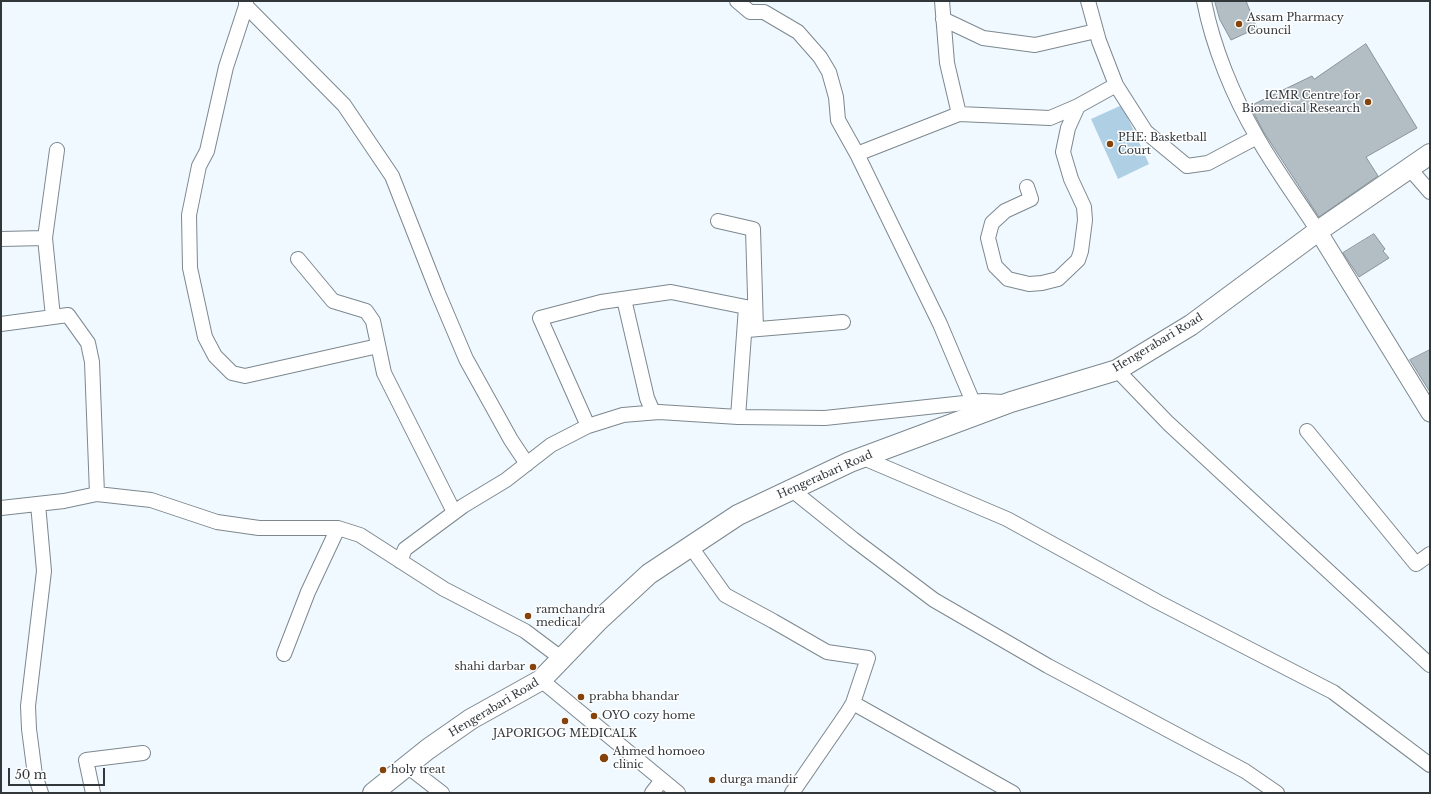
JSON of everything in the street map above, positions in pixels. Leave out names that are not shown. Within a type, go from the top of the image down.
[{"type":"main road","name":"Hengerabari Road","points":[[373,793],[471,719],[541,680],[561,658],[649,574],[738,515],[861,457],[1011,402],[1117,370],[1191,325],[1318,231],[1430,154]]},
{"type":"street","points":[[737,1],[750,12],[764,12],[798,32],[820,57],[829,72],[836,97],[838,120],[857,154],[940,324],[973,402]]},
{"type":"street","points":[[942,1],[946,63],[959,114]]},
{"type":"street","points":[[1088,1],[1096,31],[1116,85],[1146,132],[1187,166],[1208,163],[1256,137]]},
{"type":"street","points":[[1204,1],[1208,22],[1229,80],[1256,137],[1318,231],[1430,413]]},
{"type":"street","points":[[378,346],[245,376],[232,373],[215,356],[205,337],[190,268],[189,215],[199,166],[207,151],[226,67],[246,4],[344,105],[392,176],[438,293],[466,359],[511,440],[527,464]]},
{"type":"street","points":[[943,19],[983,38],[1035,45],[1096,31]]},
{"type":"street","points":[[857,154],[959,114],[1050,118],[1078,106],[1116,85]]},
{"type":"street","points":[[1027,187],[1031,199],[1005,211],[992,223],[988,238],[995,266],[1008,279],[1029,284],[1042,283],[1058,279],[1078,260],[1081,251],[1085,220],[1084,207],[1071,179],[1063,152],[1068,128],[1078,106]]},
{"type":"street","points":[[53,317],[45,238],[56,150]]},
{"type":"street","points":[[1409,168],[1430,192]]},
{"type":"street","points":[[718,221],[753,229],[750,329],[738,417]]},
{"type":"street","points":[[1,239],[45,238]]},
{"type":"street","points":[[298,259],[333,301],[366,311],[373,321],[384,373],[454,512]]},
{"type":"street","points":[[588,426],[540,318],[601,302],[671,292],[746,307],[750,329]]},
{"type":"street","points":[[624,299],[647,398],[653,412]]},
{"type":"street","points":[[1,324],[68,315],[88,343],[92,362],[97,494]]},
{"type":"street","points":[[750,329],[843,322]]},
{"type":"street","points":[[1117,370],[1168,423],[1430,665]]},
{"type":"street","points":[[400,561],[406,549],[454,512],[506,480],[551,445],[588,426],[623,415],[653,412],[738,417],[825,418],[973,402],[1011,402]]},
{"type":"street","points":[[1307,431],[1416,564],[1430,554]]},
{"type":"street","points":[[861,457],[1007,519],[1158,602],[1333,692],[1430,765]]},
{"type":"street","points":[[792,490],[853,539],[934,600],[1048,666],[1245,771],[1277,793]]},
{"type":"street","points":[[1,508],[64,502],[97,494],[151,500],[217,522],[259,528],[338,528],[360,535],[444,589],[525,631],[561,658]]},
{"type":"street","points":[[38,504],[44,571],[28,706],[28,729],[35,775],[41,793]]},
{"type":"street","points":[[284,654],[308,592],[338,528]]},
{"type":"street","points":[[691,547],[725,595],[773,620],[827,652],[868,658],[853,703],[792,793]]},
{"type":"street","points":[[541,680],[678,793]]},
{"type":"street","points":[[853,703],[1013,793]]},
{"type":"street","points":[[93,793],[86,760],[143,753]]},
{"type":"street","points":[[407,766],[442,793]]},
{"type":"street","points":[[652,793],[662,780]]},
{"type":"shaded area","points":[[1122,105],[1149,164],[1118,179],[1091,119]]},
{"type":"building","name":"Assam Pharmacy Council","points":[[1215,1],[1246,1],[1257,28],[1231,40],[1220,20]]},
{"type":"building","points":[[1366,44],[1417,128],[1366,157],[1378,176],[1319,217],[1263,131],[1250,106],[1312,76],[1314,79]]},
{"type":"building","points":[[1374,234],[1385,249],[1383,251],[1389,258],[1359,277],[1343,253]]},
{"type":"building","points":[[1430,350],[1430,392],[1410,360]]},
{"type":"place","name":"Assam Pharmacy Council","points":[[1239,24]]},
{"type":"place","name":"ICMR Centre for Biomedical Research","points":[[1368,102]]},
{"type":"place","name":"PHE: Basketball Court","points":[[1110,144]]},
{"type":"place","name":"ramchandra medical","points":[[528,616]]},
{"type":"place","name":"shahi darbar","points":[[533,667]]},
{"type":"place","name":"prabha bhandar","points":[[581,697]]},
{"type":"place","name":"OYO cozy home","points":[[594,716]]},
{"type":"place","name":"JAPORIGOG MEDICALK","points":[[565,721]]},
{"type":"place","name":"Ahmed homoeo clinic","points":[[604,758]]},
{"type":"place","name":"holy treat","points":[[383,770]]},
{"type":"place","name":"durga mandir","points":[[712,780]]}]
